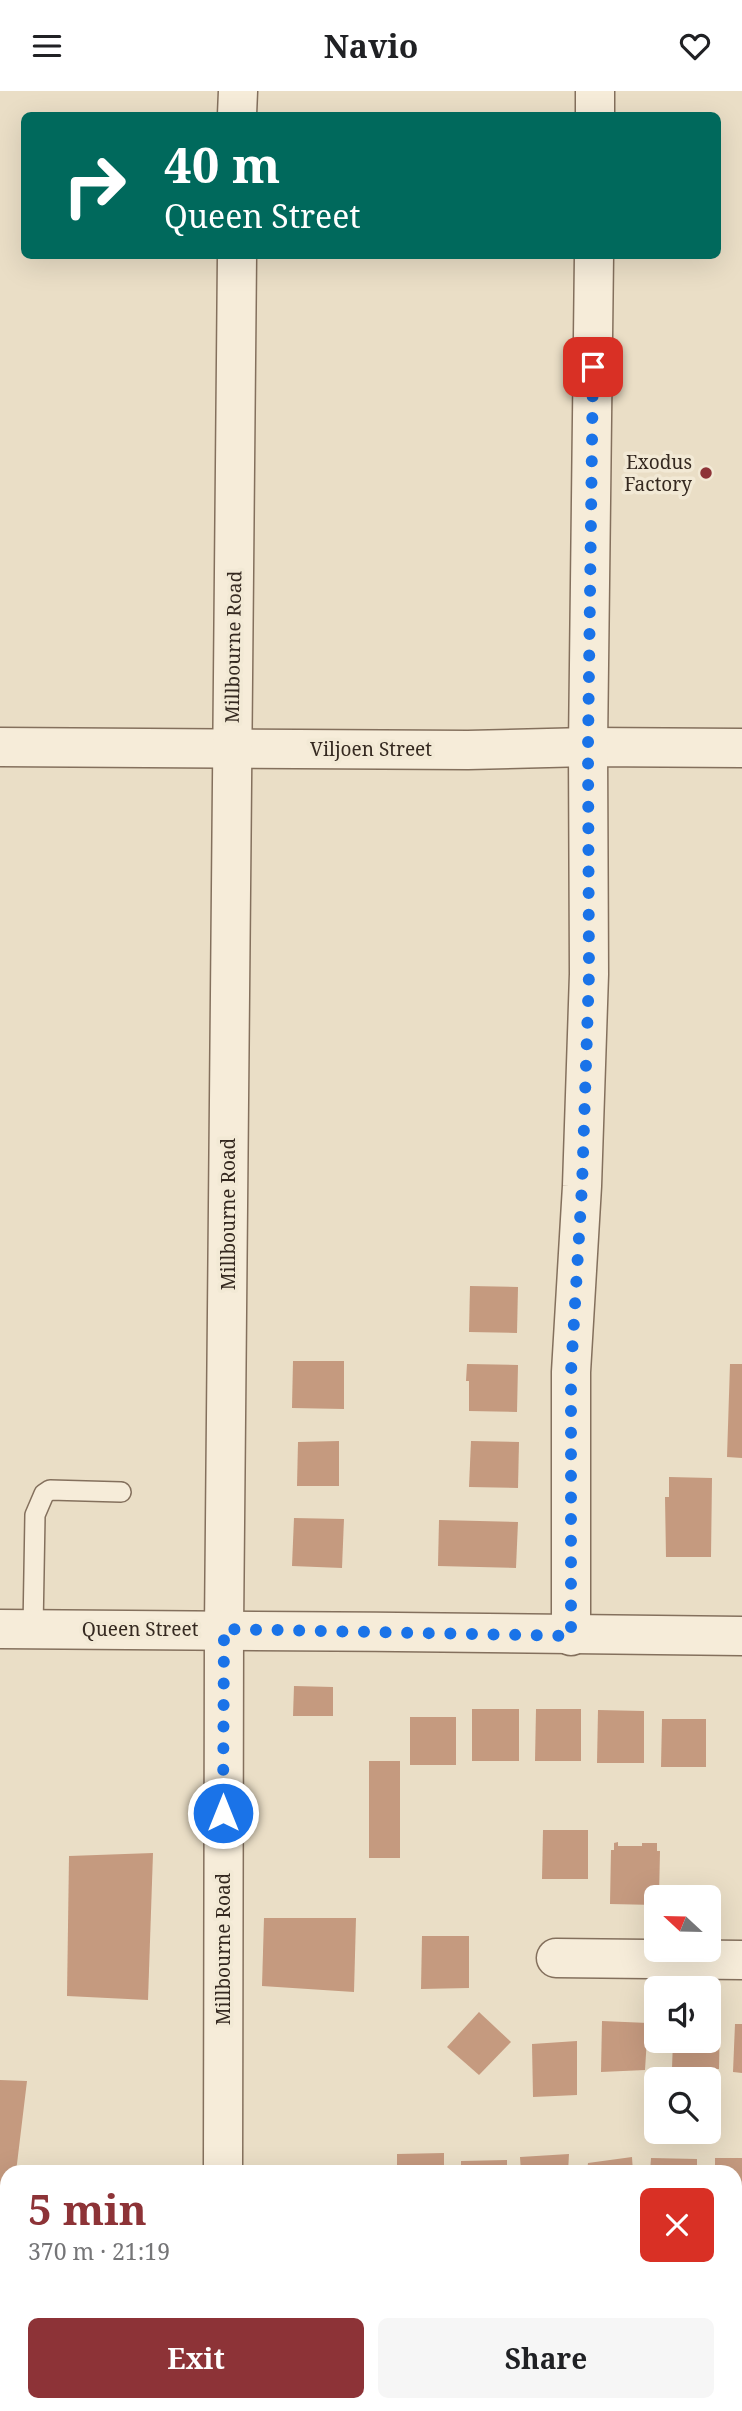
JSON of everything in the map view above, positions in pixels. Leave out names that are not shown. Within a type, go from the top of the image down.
[{"type":"street","points":[[237,112],[238,91]]},
{"type":"street","points":[[595,91],[595,112]]},
{"type":"street","name":"Millbourne Road","points":[[223,2165],[224,1629],[237,259]]},
{"type":"street","points":[[571,1636],[571,1372],[582,1186],[589,974],[588,747],[594,259]]},
{"type":"street","name":"Viljoen Street","points":[[0,747],[468,750],[588,747],[742,748]]},
{"type":"street","name":"Queen Street","points":[[17,1629],[742,1636]]},
{"type":"street","points":[[556,1958],[742,1960]]},
{"type":"lane","points":[[17,1629],[35,1515],[44,1494],[50,1490],[121,1492]]},
{"type":"building","points":[[470,1286],[518,1287],[517,1333],[469,1332]]},
{"type":"building","points":[[293,1361],[344,1361],[344,1409],[292,1408]]},
{"type":"building","points":[[467,1364],[518,1365],[517,1412],[469,1411]]},
{"type":"building","points":[[730,1364],[742,1364],[742,1458],[727,1457]]},
{"type":"building","points":[[339,1441],[339,1486],[297,1486],[298,1442]]},
{"type":"building","points":[[471,1441],[519,1442],[518,1488],[469,1487]]},
{"type":"building","points":[[669,1477],[712,1478],[711,1557],[666,1557],[665,1497],[669,1497]]},
{"type":"building","points":[[294,1518],[344,1519],[342,1568],[292,1566]]},
{"type":"building","points":[[439,1520],[518,1522],[516,1568],[438,1566]]},
{"type":"building","points":[[294,1686],[333,1687],[333,1716],[293,1716]]},
{"type":"building","points":[[472,1709],[519,1709],[519,1761],[472,1761]]},
{"type":"building","points":[[536,1709],[581,1709],[581,1761],[535,1761]]},
{"type":"building","points":[[598,1710],[644,1711],[644,1763],[597,1763]]},
{"type":"building","points":[[410,1717],[456,1717],[456,1765],[410,1765]]},
{"type":"building","points":[[662,1719],[706,1719],[706,1767],[661,1767]]},
{"type":"building","points":[[369,1761],[400,1761],[400,1858],[369,1858]]},
{"type":"building","points":[[543,1830],[588,1830],[588,1879],[542,1879]]},
{"type":"building","points":[[618,1842],[618,1846],[642,1846],[642,1843],[657,1843],[657,1851],[660,1851],[659,1885],[644,1885],[644,1905],[610,1904],[611,1850],[614,1850],[614,1843]]},
{"type":"building","points":[[153,1853],[148,2000],[67,1996],[69,1856]]},
{"type":"building","points":[[264,1918],[356,1918],[354,1992],[262,1986]]},
{"type":"building","points":[[422,1936],[469,1936],[469,1988],[421,1989]]},
{"type":"building","points":[[479,2012],[511,2042],[479,2075],[447,2047]]},
{"type":"building","points":[[602,2021],[644,2023],[644,2070],[601,2072]]},
{"type":"building","points":[[735,2024],[742,2024],[742,2073],[733,2072]]},
{"type":"building","points":[[577,2041],[577,2095],[533,2097],[532,2044]]},
{"type":"building","points":[[673,2053],[719,2053],[719,2067],[672,2067]]},
{"type":"building","points":[[0,2080],[27,2081],[17,2165],[0,2165]]},
{"type":"building","points":[[444,2153],[444,2165],[397,2165],[397,2154]]},
{"type":"building","points":[[569,2154],[568,2165],[521,2165],[520,2157]]},
{"type":"building","points":[[632,2157],[633,2165],[588,2165]]},
{"type":"building","points":[[651,2158],[697,2159],[697,2165],[650,2165]]},
{"type":"building","points":[[715,2158],[742,2158],[742,2165],[715,2165]]},
{"type":"building","points":[[507,2160],[507,2165],[461,2165],[461,2161]]},
{"type":"place","name":"Exodus Factory","points":[[706,473]]},
{"type":"route","points":[[223,1813],[224,1629],[571,1636],[571,1372],[582,1186],[589,974],[588,747],[593,367]]}]
